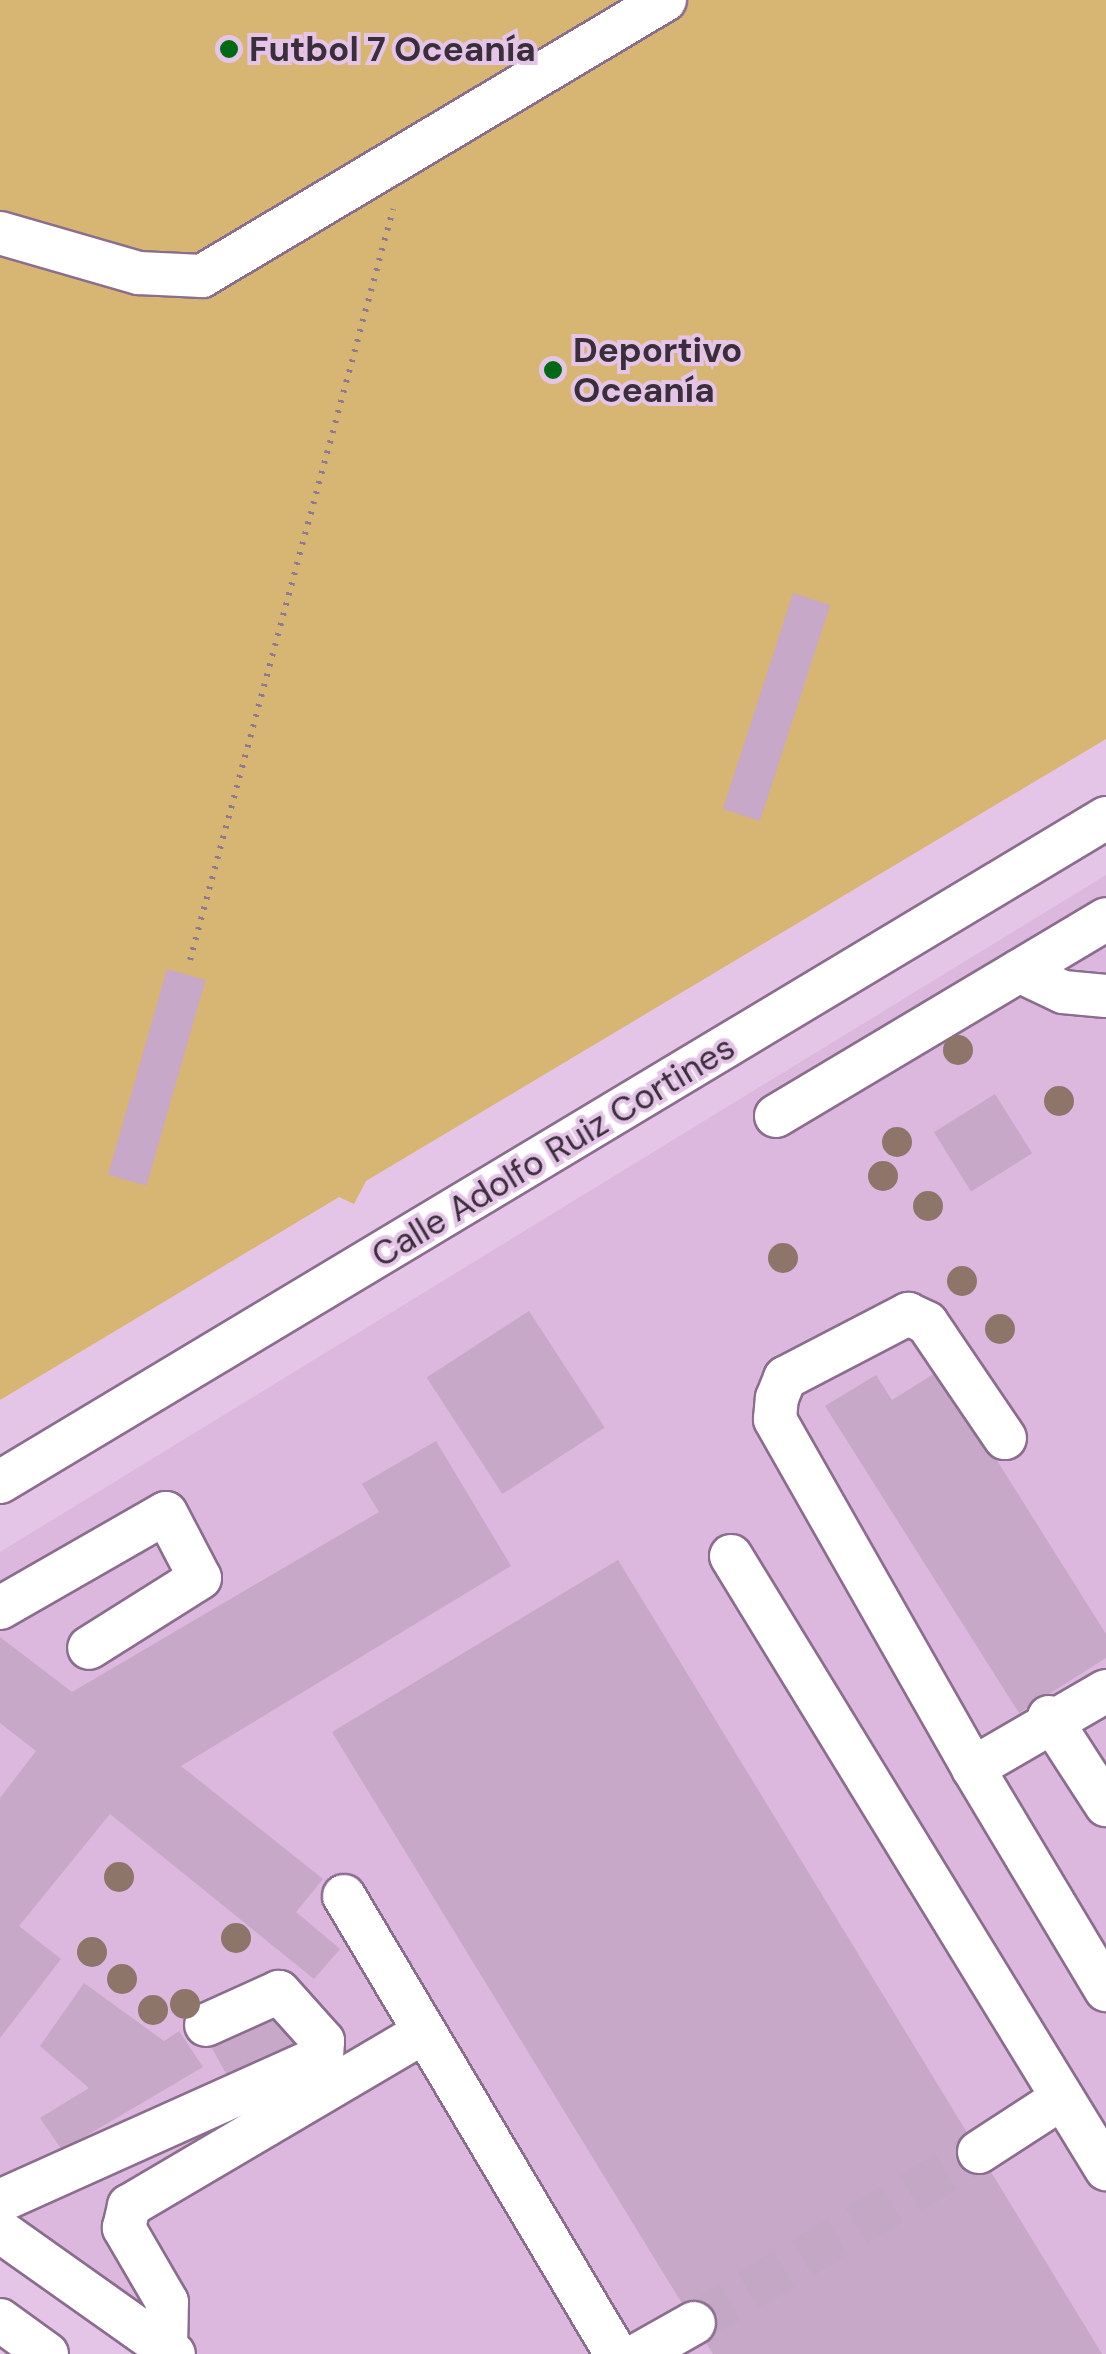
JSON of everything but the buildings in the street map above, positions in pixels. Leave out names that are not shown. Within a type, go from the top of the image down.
[{"type":"street","points":[[0,232],[138,273],[202,276],[406,159],[665,0]]},
{"type":"street","name":"Calle Adolfo Ruiz Cortines","points":[[0,1482],[1106,818]]},
{"type":"street","points":[[776,1116],[1106,919]]},
{"type":"street","points":[[1019,972],[1063,992],[1106,996]]},
{"type":"street","points":[[1006,1438],[927,1323],[908,1314],[785,1378],[777,1398],[775,1419],[973,1768],[1106,1990]]},
{"type":"street","points":[[0,1608],[166,1514],[200,1578],[89,1648]]},
{"type":"street","points":[[731,1556],[1106,2169]]},
{"type":"street","points":[[973,1768],[1050,1717],[1106,1691]]},
{"type":"street","points":[[1050,1717],[1106,1805]]},
{"type":"street","points":[[344,1896],[616,2354]]},
{"type":"street","points":[[0,2202],[322,2056],[323,2041],[279,1992],[206,2025]]},
{"type":"street","points":[[170,2351],[167,2302],[124,2216],[184,2170],[424,2032]]},
{"type":"street","points":[[979,2152],[1062,2098]]},
{"type":"street","points":[[0,2231],[170,2351]]},
{"type":"street","points":[[0,2320],[47,2354]]},
{"type":"street","points":[[639,2354],[694,2322]]},
{"type":"path","points":[[190,960],[406,159]]},
{"type":"shaded area","name":"Deportivo Oceanía","points":[[0,0],[1106,0],[1106,739],[366,1181],[354,1204],[339,1197],[0,1400]]},
{"type":"shaded area","points":[[1106,875],[1106,2354],[133,2354],[0,2257],[0,1552]]},
{"type":"tunnel","points":[[694,2323],[979,2152]]},
{"type":"place","name":"Futbol 7 Oceanía","points":[[229,49]]},
{"type":"place","name":"Deportivo Oceanía","points":[[553,370]]}]
